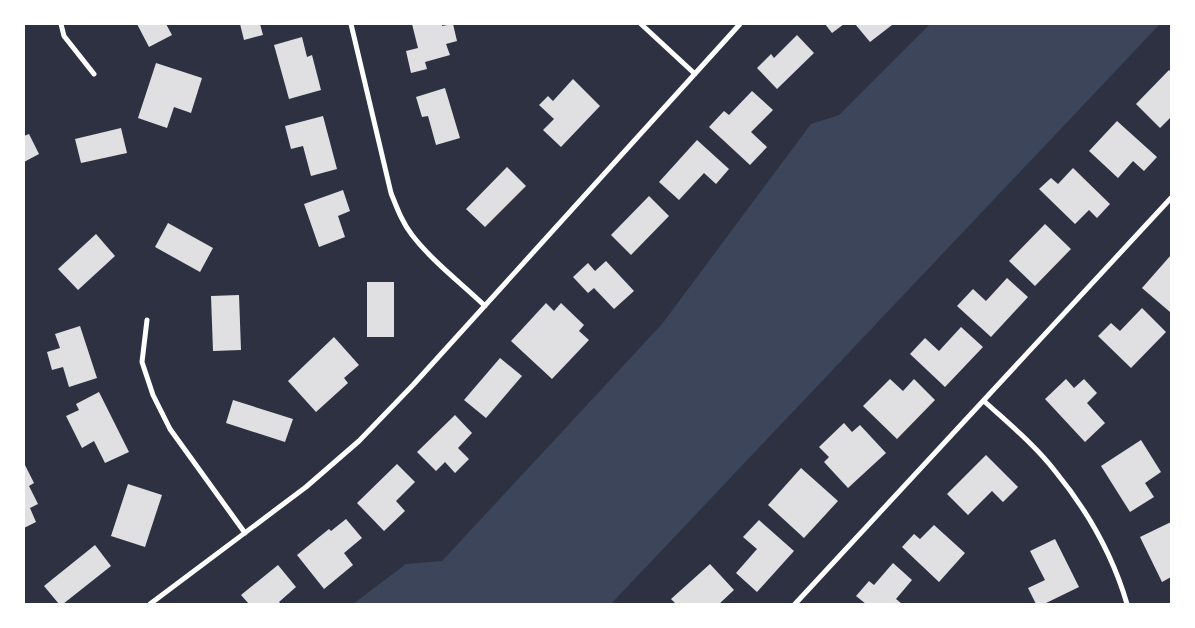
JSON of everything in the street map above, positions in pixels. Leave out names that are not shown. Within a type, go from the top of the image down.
[{"type":"street","points":[[61,24],[64,36],[94,74]]},
{"type":"street","points":[[351,24],[391,193],[400,216],[412,235],[430,255],[485,306]]},
{"type":"street","points":[[641,24],[695,74]]},
{"type":"street","points":[[150,604],[306,487],[360,441],[740,24]]},
{"type":"street","points":[[795,604],[1171,198]]},
{"type":"street","points":[[147,320],[142,362],[153,395],[170,429],[245,533]]},
{"type":"street","points":[[984,401],[1011,425],[1054,469],[1086,512],[1109,555],[1127,604]]},
{"type":"shaded area","points":[[930,24],[1160,24],[611,604],[353,604],[406,564],[442,561],[662,324],[811,124],[839,115]]},
{"type":"building","points":[[137,24],[166,24],[172,35],[149,47]]},
{"type":"building","points":[[240,24],[260,24],[263,35],[244,40]]},
{"type":"building","points":[[412,24],[442,24],[442,26],[453,24],[457,41],[446,44],[450,55],[425,62],[427,69],[411,73],[406,51],[418,48]]},
{"type":"building","points":[[825,24],[844,24],[832,33]]},
{"type":"building","points":[[855,24],[891,24],[892,25],[870,42]]},
{"type":"building","points":[[797,35],[814,53],[777,89],[757,68],[771,54],[774,58]]},
{"type":"building","points":[[302,37],[307,57],[312,55],[321,90],[289,99],[274,45]]},
{"type":"building","points":[[156,63],[202,78],[191,113],[174,107],[167,128],[138,118]]},
{"type":"building","points":[[1169,70],[1171,72],[1171,117],[1160,128],[1136,104]]},
{"type":"building","points":[[573,79],[600,106],[561,147],[543,130],[554,119],[539,105],[548,96],[553,101]]},
{"type":"building","points":[[445,88],[460,138],[436,145],[428,116],[422,117],[416,97]]},
{"type":"building","points":[[752,91],[773,110],[751,132],[767,147],[750,165],[709,127],[724,111],[729,115]]},
{"type":"building","points":[[323,116],[337,169],[311,176],[303,146],[291,149],[285,126]]},
{"type":"building","points":[[1117,121],[1157,157],[1144,171],[1133,161],[1118,178],[1089,151]]},
{"type":"building","points":[[121,128],[127,153],[81,163],[75,139]]},
{"type":"building","points":[[29,134],[39,154],[24,162],[24,136]]},
{"type":"building","points":[[697,140],[729,169],[716,184],[704,173],[679,200],[659,182]]},
{"type":"building","points":[[507,167],[526,186],[485,227],[466,209]]},
{"type":"building","points":[[1073,168],[1110,204],[1097,218],[1089,210],[1075,224],[1039,189],[1051,178],[1058,184]]},
{"type":"building","points":[[343,190],[350,211],[338,216],[345,237],[319,247],[304,204]]},
{"type":"building","points":[[649,196],[669,216],[631,255],[611,235]]},
{"type":"building","points":[[168,223],[213,248],[200,272],[155,247]]},
{"type":"building","points":[[1045,224],[1071,249],[1035,286],[1009,261]]},
{"type":"building","points":[[96,234],[115,256],[78,290],[58,269]]},
{"type":"building","points":[[1171,255],[1171,310],[1170,312],[1142,288]]},
{"type":"building","points":[[606,261],[634,291],[614,309],[594,288],[588,293],[573,277],[588,263],[595,271]]},
{"type":"building","points":[[1007,278],[1028,297],[991,337],[957,306],[973,289],[986,301]]},
{"type":"building","points":[[367,282],[394,282],[394,337],[367,337]]},
{"type":"building","points":[[239,295],[241,350],[213,351],[211,296]]},
{"type":"building","points":[[546,303],[554,311],[561,303],[584,325],[579,331],[589,340],[552,379],[511,341]]},
{"type":"building","points":[[1142,308],[1166,332],[1131,368],[1098,336],[1111,323],[1120,331]]},
{"type":"building","points":[[80,326],[97,378],[69,387],[63,367],[52,370],[47,352],[60,348],[55,334]]},
{"type":"building","points":[[961,327],[983,347],[945,387],[910,354],[925,338],[939,351]]},
{"type":"building","points":[[334,337],[359,365],[344,378],[348,383],[316,412],[288,381]]},
{"type":"building","points":[[500,358],[522,376],[486,418],[464,400]]},
{"type":"building","points":[[890,379],[903,391],[914,379],[935,400],[897,439],[863,406]]},
{"type":"building","points":[[1066,379],[1074,388],[1084,379],[1097,393],[1087,403],[1105,423],[1085,442],[1045,399]]},
{"type":"building","points":[[99,392],[129,452],[105,463],[94,441],[82,448],[66,416],[79,410],[76,404]]},
{"type":"building","points":[[233,400],[293,419],[285,442],[226,423]]},
{"type":"building","points":[[455,415],[472,433],[458,448],[469,459],[455,473],[445,462],[436,471],[417,452]]},
{"type":"building","points":[[844,423],[852,432],[860,425],[886,453],[848,488],[824,462],[829,457],[819,447]]},
{"type":"building","points":[[1141,440],[1161,472],[1145,483],[1154,497],[1130,512],[1101,466]]},
{"type":"building","points":[[986,455],[1018,487],[1003,502],[992,491],[968,515],[947,494]]},
{"type":"building","points":[[397,464],[415,482],[396,501],[405,511],[384,531],[357,503]]},
{"type":"building","points":[[24,465],[34,483],[29,486],[38,504],[30,508],[36,522],[24,528]]},
{"type":"building","points":[[801,468],[838,501],[804,538],[768,505]]},
{"type":"building","points":[[128,484],[162,495],[145,547],[111,536]]},
{"type":"building","points":[[346,519],[362,538],[344,553],[353,565],[324,589],[297,555],[329,529],[331,531]]},
{"type":"building","points":[[759,520],[794,551],[757,592],[736,573],[757,549],[743,537]]},
{"type":"building","points":[[1171,522],[1171,577],[1162,582],[1140,537]]},
{"type":"building","points":[[934,525],[965,553],[939,582],[902,547],[914,534],[920,539]]},
{"type":"building","points":[[1055,539],[1079,587],[1044,604],[1036,604],[1028,588],[1045,580],[1030,551]]},
{"type":"building","points":[[95,545],[111,566],[63,604],[59,604],[44,586]]},
{"type":"building","points":[[893,563],[912,580],[896,599],[902,604],[866,604],[856,596],[869,581],[874,585]]},
{"type":"building","points":[[710,564],[734,590],[719,604],[676,604],[671,599]]},
{"type":"building","points":[[278,565],[296,587],[279,602],[281,604],[249,604],[241,595]]}]
